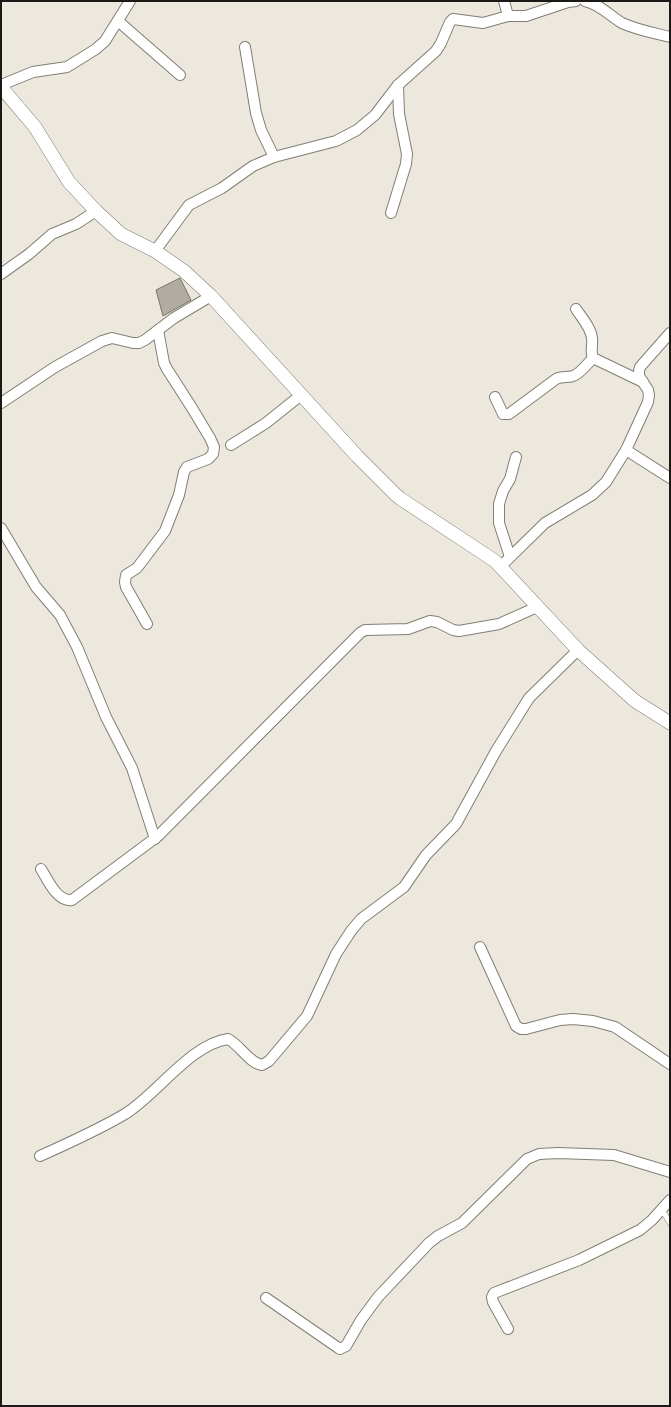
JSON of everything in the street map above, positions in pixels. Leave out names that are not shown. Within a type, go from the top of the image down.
[{"type":"street","points":[[130,1],[105,41],[96,49],[67,67],[33,72],[1,86],[35,127],[69,182],[96,212],[121,234],[155,252],[184,271],[212,296],[357,456],[401,500],[495,561],[505,562],[545,523],[600,489],[606,482],[626,450],[648,402],[648,390],[639,376],[640,367],[670,333]]},
{"type":"street","points":[[504,1],[508,16]]},
{"type":"street","points":[[155,252],[189,206],[222,188],[253,166],[274,157],[323,145],[357,130],[375,115],[398,85],[436,51],[450,22],[453,19],[483,23],[508,16],[526,16],[568,2],[576,1]]},
{"type":"street","points":[[585,1],[596,4],[616,20],[632,28],[670,37]]},
{"type":"street","points":[[118,21],[180,75]]},
{"type":"street","points":[[245,47],[256,113],[261,130],[274,157]]},
{"type":"street","points":[[391,213],[406,164],[407,154],[399,114],[398,85]]},
{"type":"street","points":[[1,274],[29,254],[52,234],[76,224],[96,212]]},
{"type":"street","points":[[1,403],[54,367],[102,341],[112,338],[138,343],[145,340],[174,318],[212,296]]},
{"type":"street","points":[[576,309],[591,333],[591,353],[593,358],[643,382]]},
{"type":"street","points":[[146,624],[126,587],[126,575],[137,568],[165,531],[180,495],[184,472],[187,467],[208,459],[214,451],[210,438],[164,363],[158,330]]},
{"type":"street","points":[[495,397],[503,414],[509,414],[556,379],[563,376],[572,376],[577,374],[593,358]]},
{"type":"street","points":[[231,445],[266,423],[301,395]]},
{"type":"street","points":[[626,450],[670,478]]},
{"type":"street","points":[[516,457],[510,479],[498,504],[499,523],[505,562],[537,607],[578,650],[635,701],[669,719]]},
{"type":"street","points":[[1,528],[36,587],[60,615],[77,647],[106,717],[132,768],[155,839]]},
{"type":"street","points":[[41,869],[60,896],[67,900],[72,900],[155,839],[360,633],[365,630],[408,629],[430,621],[437,622],[453,630],[459,631],[499,624],[537,607]]},
{"type":"street","points":[[40,1156],[84,1136],[126,1113],[146,1098],[180,1066],[209,1044],[228,1039],[234,1042],[256,1063],[262,1065],[269,1061],[307,1016],[336,954],[351,931],[361,919],[404,887],[426,855],[456,824],[496,751],[529,698],[578,650]]},
{"type":"street","points":[[480,947],[516,1026],[521,1029],[526,1029],[560,1020],[573,1019],[593,1021],[615,1027],[670,1064]]},
{"type":"street","points":[[266,1298],[340,1349],[344,1348],[361,1320],[378,1297],[429,1243],[438,1236],[462,1223],[504,1181],[532,1156],[558,1153],[614,1155],[670,1172]]},
{"type":"street","points":[[508,1329],[493,1302],[492,1297],[494,1293],[566,1265],[640,1230],[662,1210],[670,1200]]},
{"type":"lane","points":[[662,1210],[670,1223]]},
{"type":"building","points":[[180,278],[191,300],[163,316],[156,290]]}]
